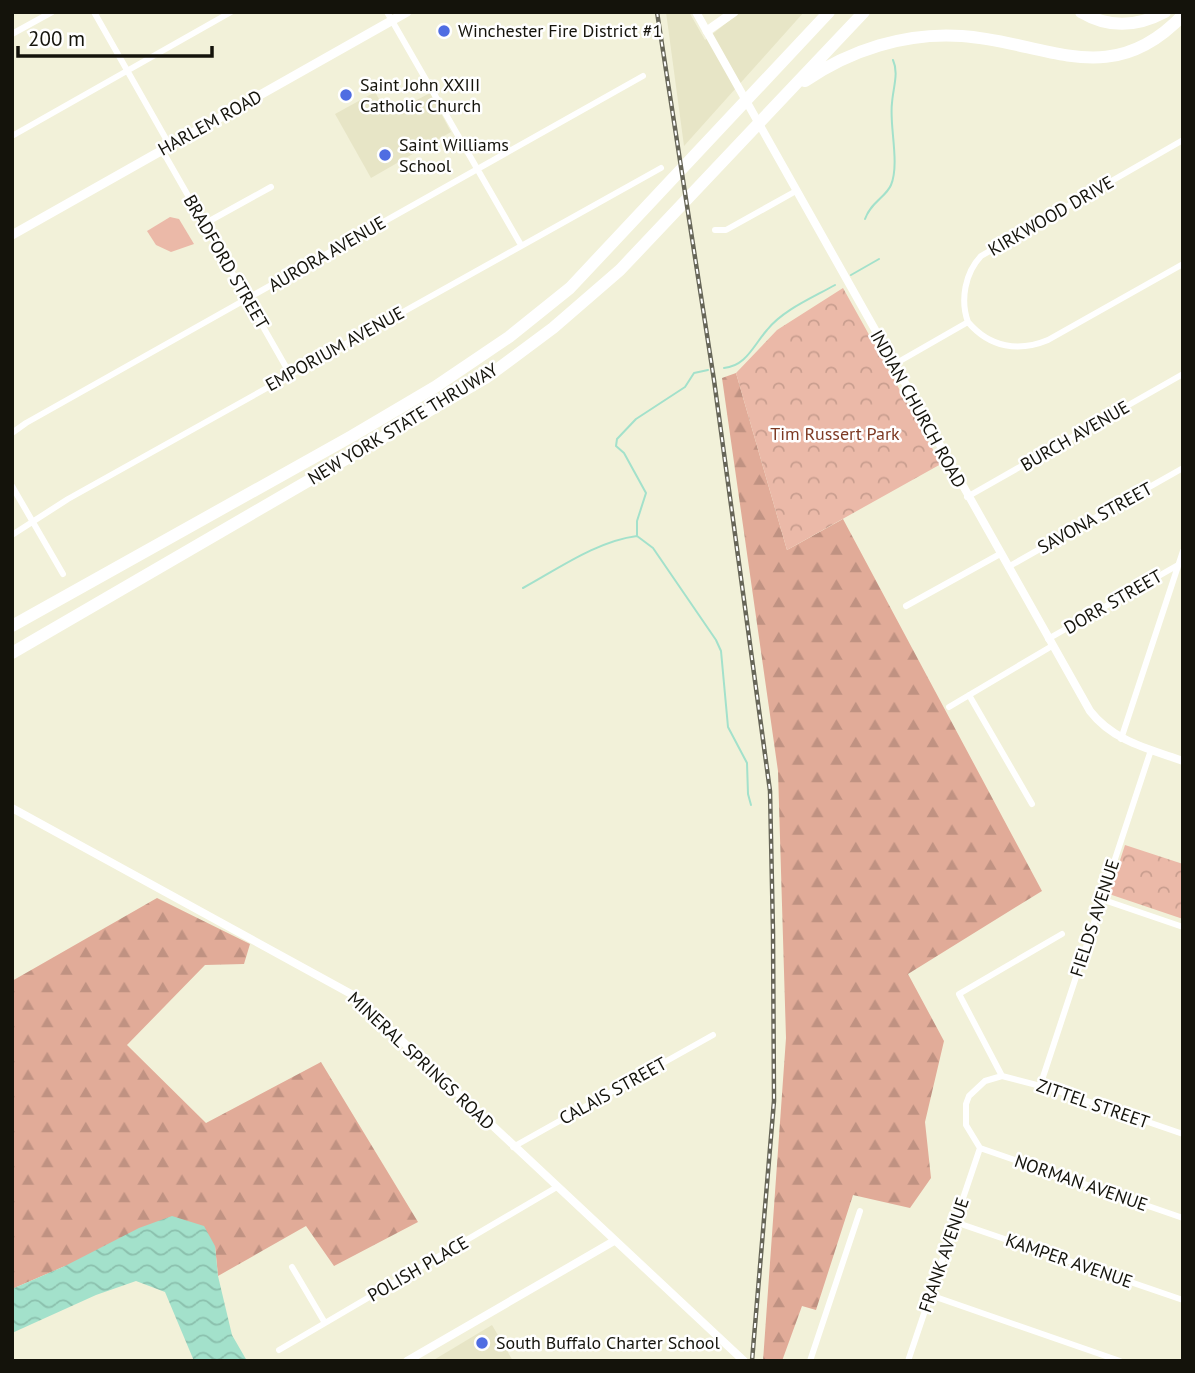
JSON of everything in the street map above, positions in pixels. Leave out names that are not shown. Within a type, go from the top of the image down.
[{"type":"highway","name":"NEW YORK STATE THRUWAY","points":[[12,626],[435,387],[509,337],[570,288],[829,12]]},
{"type":"highway","name":"NEW YORK STATE THRUWAY","points":[[12,653],[487,377],[553,328],[621,270],[864,12]]},
{"type":"highway","points":[[1081,12],[1101,22],[1121,25],[1144,22],[1165,12]]},
{"type":"highway","points":[[791,90],[846,58],[895,41],[961,36],[1070,57],[1103,58],[1144,46],[1160,36],[1183,15]]},
{"type":"main road","name":"HARLEM ROAD","points":[[12,235],[390,17],[407,12]]},
{"type":"main road","points":[[707,31],[734,12]]},
{"type":"street","points":[[12,34],[52,12]]},
{"type":"street","name":"BRADFORD STREET","points":[[94,12],[128,71],[204,224],[290,374]]},
{"type":"street","points":[[12,136],[231,12]]},
{"type":"street","name":"INDIAN CHURCH ROAD","points":[[696,12],[1090,711],[1102,725],[1121,738],[1183,761]]},
{"type":"street","points":[[390,17],[521,245]]},
{"type":"street","name":"AURORA AVENUE","points":[[12,433],[643,76]]},
{"type":"street","name":"KIRKWOOD DRIVE","points":[[968,322],[965,289],[971,269],[981,256],[1183,140]]},
{"type":"street","name":"EMPORIUM AVENUE","points":[[12,535],[68,499],[661,168]]},
{"type":"street","points":[[204,224],[271,187]]},
{"type":"street","points":[[715,230],[726,230],[796,191]]},
{"type":"street","points":[[893,365],[968,322],[978,332],[1003,345],[1019,348],[1048,340],[1183,264]]},
{"type":"street","name":"BURCH AVENUE","points":[[967,497],[1183,374]]},
{"type":"street","name":"SAVONA STREET","points":[[1007,568],[1183,468]]},
{"type":"street","points":[[12,486],[63,575]]},
{"type":"street","points":[[1121,738],[1183,552]]},
{"type":"street","points":[[906,606],[1000,554]]},
{"type":"street","name":"DORR STREET","points":[[949,707],[1178,565]]},
{"type":"street","points":[[969,695],[1032,804]]},
{"type":"street","name":"FIELDS AVENUE","points":[[1040,1086],[1151,750]]},
{"type":"street","name":"MINERAL SPRINGS ROAD","points":[[12,808],[353,995],[744,1361]]},
{"type":"street","points":[[1101,899],[1183,927]]},
{"type":"street","points":[[980,1148],[966,1125],[966,1104],[978,1086],[1002,1076],[959,994],[1062,934]]},
{"type":"street","name":"CALAIS STREET","points":[[513,1147],[713,1035]]},
{"type":"street","name":"ZITTEL STREET","points":[[1002,1076],[1183,1134]]},
{"type":"street","name":"NORMAN AVENUE","points":[[980,1148],[1183,1218]]},
{"type":"street","name":"FRANK AVENUE","points":[[908,1361],[980,1148]]},
{"type":"street","name":"POLISH PLACE","points":[[279,1350],[557,1187]]},
{"type":"street","points":[[810,1361],[860,1211]]},
{"type":"street","name":"KAMPER AVENUE","points":[[954,1222],[1183,1300]]},
{"type":"street","points":[[407,1361],[614,1241]]},
{"type":"street","points":[[292,1267],[325,1324]]},
{"type":"street","points":[[930,1296],[1119,1361]]},
{"type":"shaded area","points":[[666,12],[689,12],[705,40],[740,12],[804,12],[684,146]]},
{"type":"shaded area","name":"Saint Williams School","points":[[375,92],[388,115],[430,93],[451,132],[371,178],[335,114]]},
{"type":"shaded area","name":"South Buffalo Charter School","points":[[492,1325],[513,1361],[432,1361]]},
{"type":"green space","points":[[170,217],[179,219],[194,244],[171,252],[156,245],[147,231]]},
{"type":"green space","name":"Tim Russert Park","points":[[843,288],[941,464],[787,550],[736,373],[777,330]]},
{"type":"green space","points":[[736,373],[787,550],[843,519],[1042,891],[908,974],[944,1041],[925,1122],[931,1178],[910,1208],[853,1195],[816,1310],[802,1306],[782,1361],[763,1361],[786,1038],[778,771],[722,378]]},
{"type":"green space","points":[[1125,845],[1183,864],[1183,919],[1109,894]]},
{"type":"green space","points":[[157,898],[250,944],[244,964],[205,965],[127,1045],[206,1123],[321,1062],[418,1222],[334,1266],[306,1226],[218,1276],[215,1246],[65,1266],[12,1289],[12,981]]},
{"type":"water","points":[[172,1216],[204,1226],[215,1246],[218,1276],[232,1335],[247,1361],[194,1361],[165,1292],[136,1281],[96,1295],[12,1333],[12,1289],[65,1266],[139,1228]]},
{"type":"waterway","points":[[865,219],[871,208],[889,189],[894,176],[891,112],[896,75],[893,60]]},
{"type":"waterway","points":[[851,275],[879,259]]},
{"type":"waterway","points":[[724,368],[744,359],[781,316],[835,285]]},
{"type":"waterway","points":[[637,535],[637,521],[646,493],[624,453],[616,446],[617,439],[636,419],[685,387],[694,373],[708,370]]},
{"type":"waterway","points":[[523,588],[578,557],[622,539],[637,536],[653,548],[721,651],[728,727],[747,763],[751,805]]},
{"type":"railway","points":[[657,12],[714,380],[770,791],[774,1101],[752,1361]]},
{"type":"place","name":"Winchester Fire District #1","points":[[444,31]]},
{"type":"place","name":"Saint John XXIII Catholic Church","points":[[346,95]]},
{"type":"place","name":"Saint Williams School","points":[[385,155]]},
{"type":"place","name":"South Buffalo Charter School","points":[[482,1343]]}]
